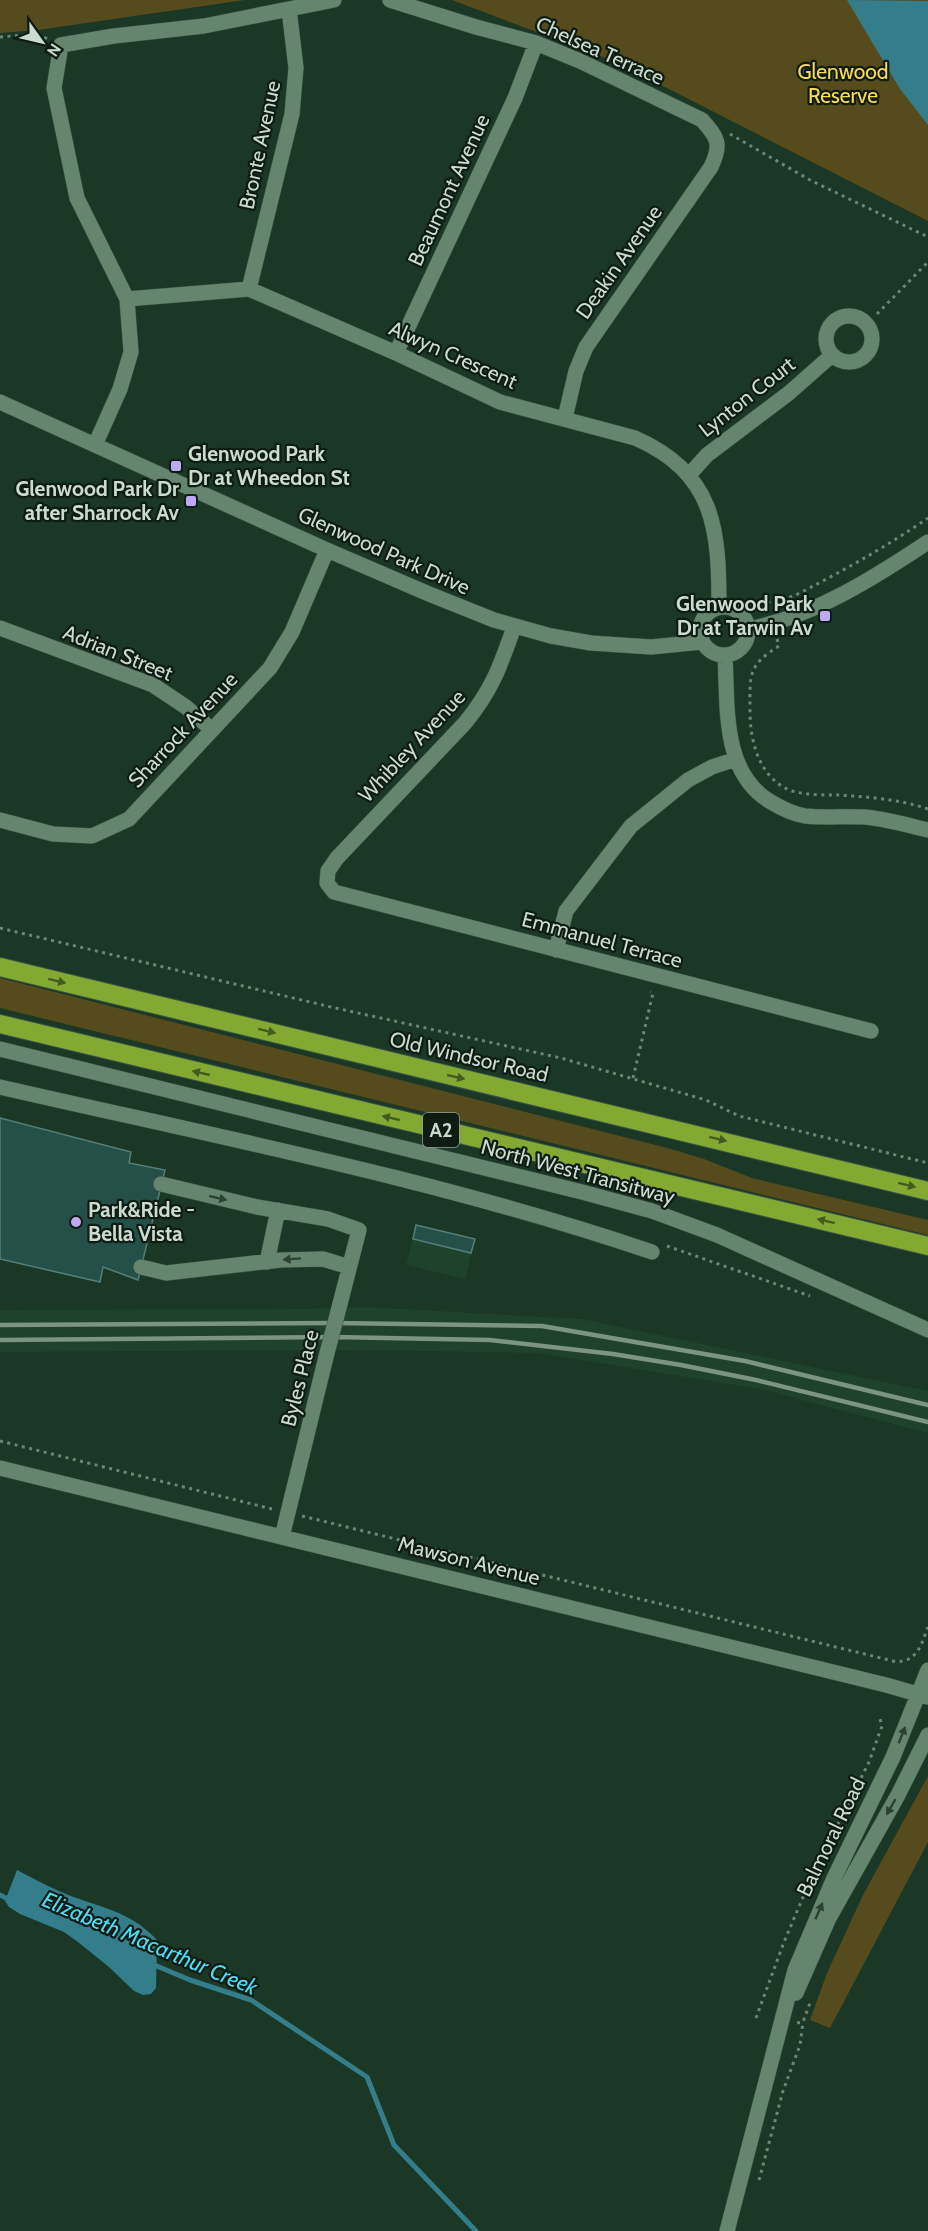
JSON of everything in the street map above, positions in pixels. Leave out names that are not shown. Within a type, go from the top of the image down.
[{"type":"highway","name":"Old Windsor Road","points":[[0,967],[928,1191]]},
{"type":"highway","name":"A2","points":[[0,1024],[928,1246]]},
{"type":"street","points":[[95,445],[120,389],[130,352],[127,299],[77,198],[54,88],[61,45],[114,36],[204,26],[334,0]]},
{"type":"street","name":"Chelsea Terrace","points":[[390,0],[536,43],[580,61],[702,120],[716,135]]},
{"type":"street","name":"Bronte Avenue","points":[[249,289],[292,114],[296,68],[289,9]]},
{"type":"street","name":"Beaumont Avenue","points":[[396,353],[515,98],[536,43]]},
{"type":"street","name":"Deakin Avenue","points":[[565,418],[576,371],[586,347],[711,167],[717,152],[716,135]]},
{"type":"street","name":"Alwyn Crescent","points":[[127,299],[249,289],[396,353],[500,402],[641,440],[666,454],[689,475],[704,499],[715,528],[720,571],[719,607]]},
{"type":"street","name":"Lynton Court","points":[[689,475],[707,455],[789,393],[832,355]]},
{"type":"street","name":"Glenwood Park Drive","points":[[0,402],[327,550],[457,606],[514,627],[591,643],[632,647],[702,642]]},
{"type":"street","points":[[749,629],[787,619],[842,594],[867,581],[928,542]]},
{"type":"street","name":"Sharrock Avenue","points":[[0,820],[53,834],[92,836],[129,819],[270,668],[292,632],[327,550]]},
{"type":"street","points":[[719,607],[736,609],[742,614],[749,629],[748,637],[740,650],[725,656],[712,653],[702,642],[700,627],[706,614],[719,607]]},
{"type":"street","name":"Whibley Avenue","points":[[327,883],[328,871],[337,858],[484,700],[497,674],[514,627]]},
{"type":"street","name":"Adrian Street","points":[[0,628],[153,685],[186,707],[212,730]]},
{"type":"street","points":[[725,656],[730,731],[736,759],[742,772],[759,793],[778,807],[804,816],[866,818],[898,822],[928,830]]},
{"type":"street","points":[[556,950],[566,911],[631,826],[688,780],[712,767],[736,759]]},
{"type":"street","name":"Emmanuel Terrace","points":[[327,883],[334,892],[346,896],[871,1031]]},
{"type":"street","name":"North West Transitway","points":[[0,1050],[652,1211],[717,1235],[928,1330]]},
{"type":"street","points":[[0,1087],[385,1176],[571,1224],[652,1252]]},
{"type":"street","points":[[161,1184],[278,1210],[267,1262]]},
{"type":"street","name":"Byles Place","points":[[278,1210],[328,1219],[358,1230],[282,1537]]},
{"type":"street","points":[[141,1267],[166,1273],[267,1262],[322,1259],[349,1267]]},
{"type":"street","name":"North West Transitway","points":[[856,1296],[928,1319]]},
{"type":"street","name":"Mawson Avenue","points":[[0,1468],[923,1695]]},
{"type":"street","name":"Balmoral Road","points":[[727,2231],[795,1970],[834,1878],[923,1695],[928,1670]]},
{"type":"street","name":"Balmoral Road","points":[[780,2026],[829,1918],[898,1795],[928,1735]]},
{"type":"path","points":[[0,37],[36,34],[61,45]]},
{"type":"path","points":[[716,135],[734,134],[750,146],[810,180],[928,237]]},
{"type":"path","points":[[877,314],[928,262]]},
{"type":"path","points":[[767,602],[792,597],[837,574],[928,518]]},
{"type":"path","points":[[779,646],[758,661],[751,674],[750,714],[754,747],[763,767],[776,781],[791,790],[897,801],[928,808]]},
{"type":"path","points":[[0,928],[319,1005],[561,1058],[706,1100],[739,1116],[928,1163]]},
{"type":"path","points":[[633,1078],[653,993],[645,990],[650,975]]},
{"type":"path","points":[[0,1441],[893,1661],[903,1662],[913,1657],[920,1648],[928,1627]]},
{"type":"path","points":[[756,2018],[776,1962],[812,1876],[869,1762],[882,1726],[879,1715]]},
{"type":"path","points":[[757,2185],[783,2091],[800,2045],[803,2022]]},
{"type":"shaded area","points":[[416,1225],[475,1239],[465,1279],[406,1265]]},
{"type":"shaded area","points":[[366,1307],[582,1319],[928,1391],[928,1433],[760,1389],[539,1353],[358,1350],[0,1352],[0,1310]]},
{"type":"green space","points":[[0,0],[245,0],[38,30],[0,33]]},
{"type":"green space","name":"Glenwood Reserve","points":[[452,0],[928,0],[928,221],[616,62]]},
{"type":"green space","points":[[0,978],[671,1149],[752,1178],[928,1220],[928,1235],[0,1008]]},
{"type":"green space","points":[[928,1776],[928,1842],[830,2028],[810,2020],[827,1973],[863,1895]]},
{"type":"water","points":[[847,0],[928,1],[928,125],[900,89]]},
{"type":"water","points":[[17,1870],[73,1897],[123,1915],[146,1929],[157,1940],[156,1988],[151,1994],[143,1995],[134,1991],[109,1967],[64,1932],[20,1914],[9,1907],[5,1901]]},
{"type":"building","name":"Park&Ride - Bella Vista","points":[[0,1118],[131,1152],[129,1163],[165,1170],[138,1280],[103,1267],[100,1282],[0,1259]]},
{"type":"building","points":[[416,1225],[475,1239],[471,1253],[413,1239]]},
{"type":"waterway","name":"Elizabeth Macarthur Creek","points":[[0,1895],[12,1901]]},
{"type":"waterway","name":"Elizabeth Macarthur Creek","points":[[152,1964],[190,1980],[251,2000],[367,2077],[394,2145],[476,2231]]},
{"type":"railway","points":[[0,1325],[334,1323],[542,1326],[745,1361],[928,1405]]},
{"type":"railway","points":[[0,1340],[334,1337],[490,1340],[613,1354],[681,1365],[756,1380],[928,1422]]},
{"type":"place","name":"Glenwood Park Dr at Wheedon St","points":[[176,466]]},
{"type":"place","name":"Glenwood Park Dr after Sharrock Av","points":[[191,501]]},
{"type":"place","name":"Glenwood Park Dr at Tarwin Av","points":[[825,616]]},
{"type":"place","name":"Park&Ride - Bella Vista","points":[[76,1222]]}]
